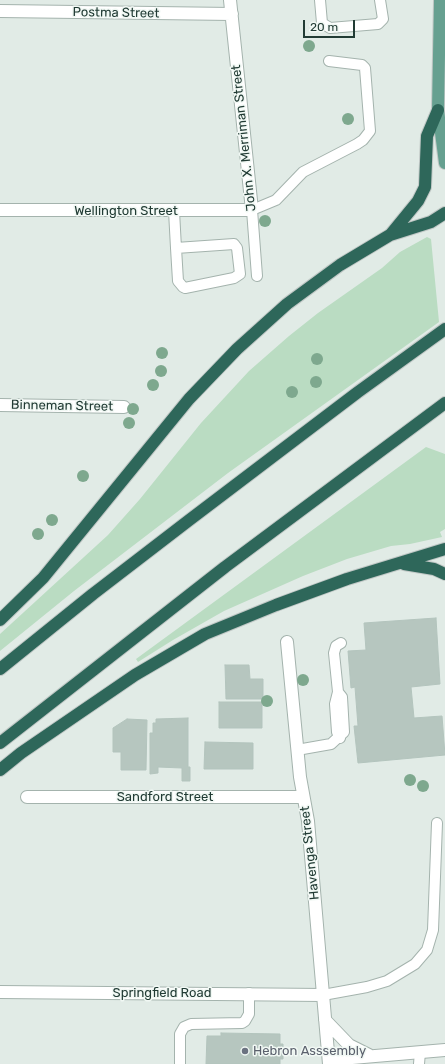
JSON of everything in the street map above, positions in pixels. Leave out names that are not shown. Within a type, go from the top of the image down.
[{"type":"highway","points":[[390,235],[418,201],[425,187],[426,136],[438,110]]},
{"type":"highway","points":[[0,620],[42,578],[189,399],[237,349],[287,304],[340,265],[390,235],[431,222],[445,213]]},
{"type":"highway","points":[[0,669],[93,594],[358,392],[445,329]]},
{"type":"highway","points":[[0,743],[225,567],[445,404]]},
{"type":"highway","points":[[0,770],[21,753],[135,675],[206,634],[276,605],[347,579],[445,549]]},
{"type":"highway","points":[[397,563],[423,566],[445,574]]},
{"type":"main road","points":[[440,0],[438,110],[445,163]]},
{"type":"street","name":"John X. Merriman Street","points":[[230,0],[252,210]]},
{"type":"street","name":"Postma Street","points":[[0,11],[232,14]]},
{"type":"street","name":"Wellington Street","points":[[0,210],[252,210]]},
{"type":"street","name":"Binneman Street","points":[[0,405],[124,407]]},
{"type":"street","name":"Havenga Street","points":[[287,642],[297,750],[308,821],[329,1062]]},
{"type":"street","name":"Sandford Street","points":[[26,796],[304,797]]},
{"type":"street","name":"Springfield Road","points":[[0,992],[249,993],[323,995]]},
{"type":"street","points":[[325,1020],[349,1045],[371,1056]]},
{"type":"street","points":[[329,1062],[371,1056],[419,1058],[445,1050]]},
{"type":"lane","points":[[320,0],[322,23],[330,28],[378,24],[383,19],[380,0]]},
{"type":"lane","points":[[252,210],[276,200],[303,172],[357,144],[363,140],[370,131],[365,68],[362,65],[329,61]]},
{"type":"lane","name":"John X. Merriman Street","points":[[252,210],[257,276]]},
{"type":"lane","points":[[174,211],[176,248],[178,281],[185,288],[234,278],[240,274],[237,248],[234,244],[176,248]]},
{"type":"lane","points":[[297,750],[325,746],[340,738],[344,732],[342,697],[338,692],[334,653],[336,646],[341,643]]},
{"type":"lane","points":[[323,995],[387,982],[415,964],[427,950],[433,930],[438,823]]},
{"type":"lane","points":[[180,1064],[180,1034],[184,1027],[191,1024],[242,1023],[249,1014],[249,993]]},
{"type":"green space","points":[[427,237],[431,239],[439,322],[228,473],[74,591],[0,651],[0,634],[108,535],[140,499],[201,423],[249,371],[318,313],[382,268],[400,252]]},
{"type":"green space","points":[[426,447],[445,454],[445,529],[440,532],[442,537],[410,544],[391,546],[347,559],[303,576],[224,611],[138,662],[136,659]]},
{"type":"building","points":[[436,618],[440,684],[411,687],[414,718],[442,716],[445,755],[358,763],[354,726],[358,726],[355,687],[351,688],[348,651],[366,650],[364,623]]},
{"type":"building","points":[[225,665],[249,665],[250,679],[263,679],[263,699],[226,699]]},
{"type":"building","points":[[219,702],[262,702],[262,728],[219,728]]},
{"type":"building","points":[[188,718],[188,767],[190,767],[190,781],[182,781],[182,768],[158,767],[158,773],[150,774],[150,733],[153,733],[153,723],[156,723],[156,719]]},
{"type":"building","points":[[127,719],[147,720],[146,770],[121,770],[121,752],[113,752],[113,728]]},
{"type":"building","points":[[205,742],[253,743],[253,769],[204,769]]},
{"type":"building","name":"Hebron Asssembly","points":[[221,1033],[280,1034],[280,1044],[283,1044],[283,1059],[280,1059],[280,1064],[206,1064],[207,1036],[221,1036]]},
{"type":"place","name":"Hebron Asssembly","points":[[245,1051]]}]
